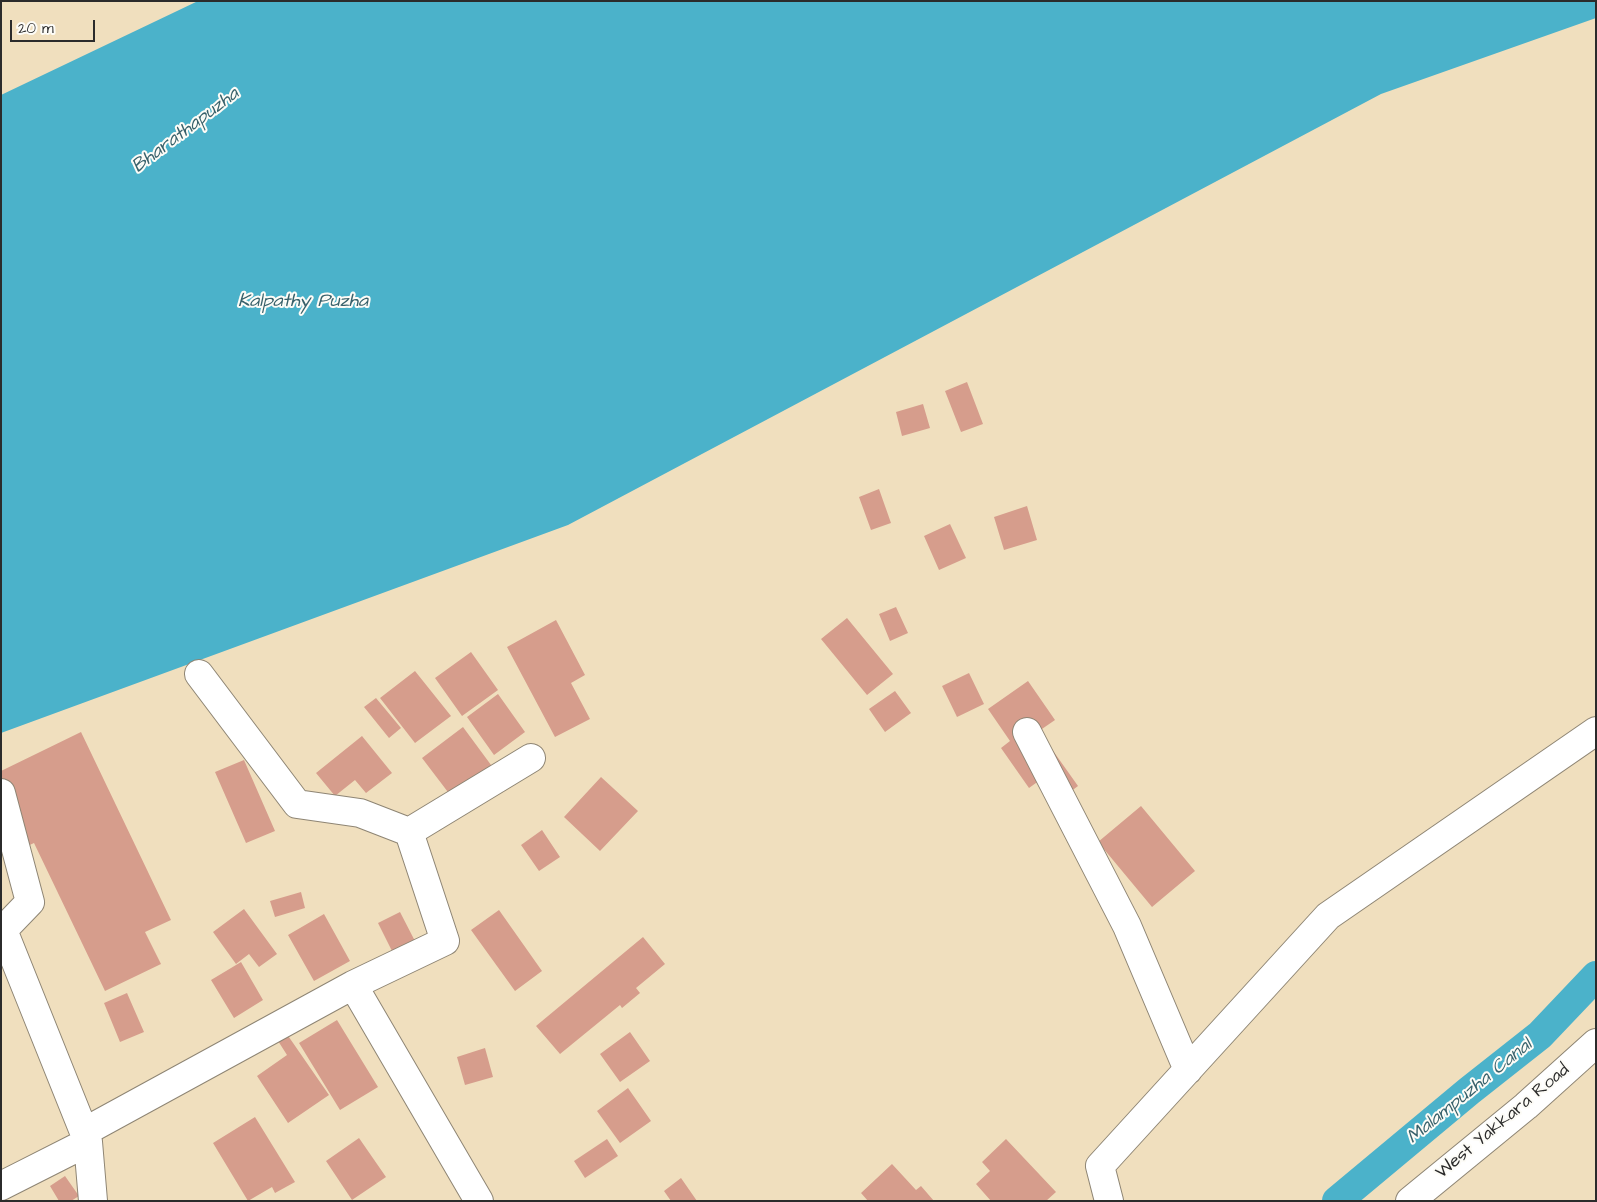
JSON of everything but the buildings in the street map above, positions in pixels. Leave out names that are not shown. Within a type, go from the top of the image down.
[{"type":"street","points":[[199,674],[297,804],[360,813],[409,832]]},
{"type":"street","points":[[1109,1201],[1100,1166],[1328,916],[1596,731]]},
{"type":"street","points":[[1027,732],[1127,926],[1188,1070]]},
{"type":"street","points":[[409,832],[531,758]]},
{"type":"street","points":[[1,794],[30,902],[2,930],[86,1137],[93,1201]]},
{"type":"street","points":[[1,1186],[353,985],[445,941],[409,832]]},
{"type":"street","points":[[353,985],[479,1201]]},
{"type":"street","name":"West Yakkara Road","points":[[1410,1201],[1526,1106],[1596,1043]]},
{"type":"water","name":"Kalpathy Puzha","points":[[198,1],[1596,1],[1596,18],[1381,94],[568,525],[1,733],[1,95]]},
{"type":"waterway","name":"Malampuzha Canal","points":[[1337,1201],[1469,1091],[1540,1035],[1596,976]]},
{"type":"water label","name":"Bharathapuzha","points":[[186,131]]}]
